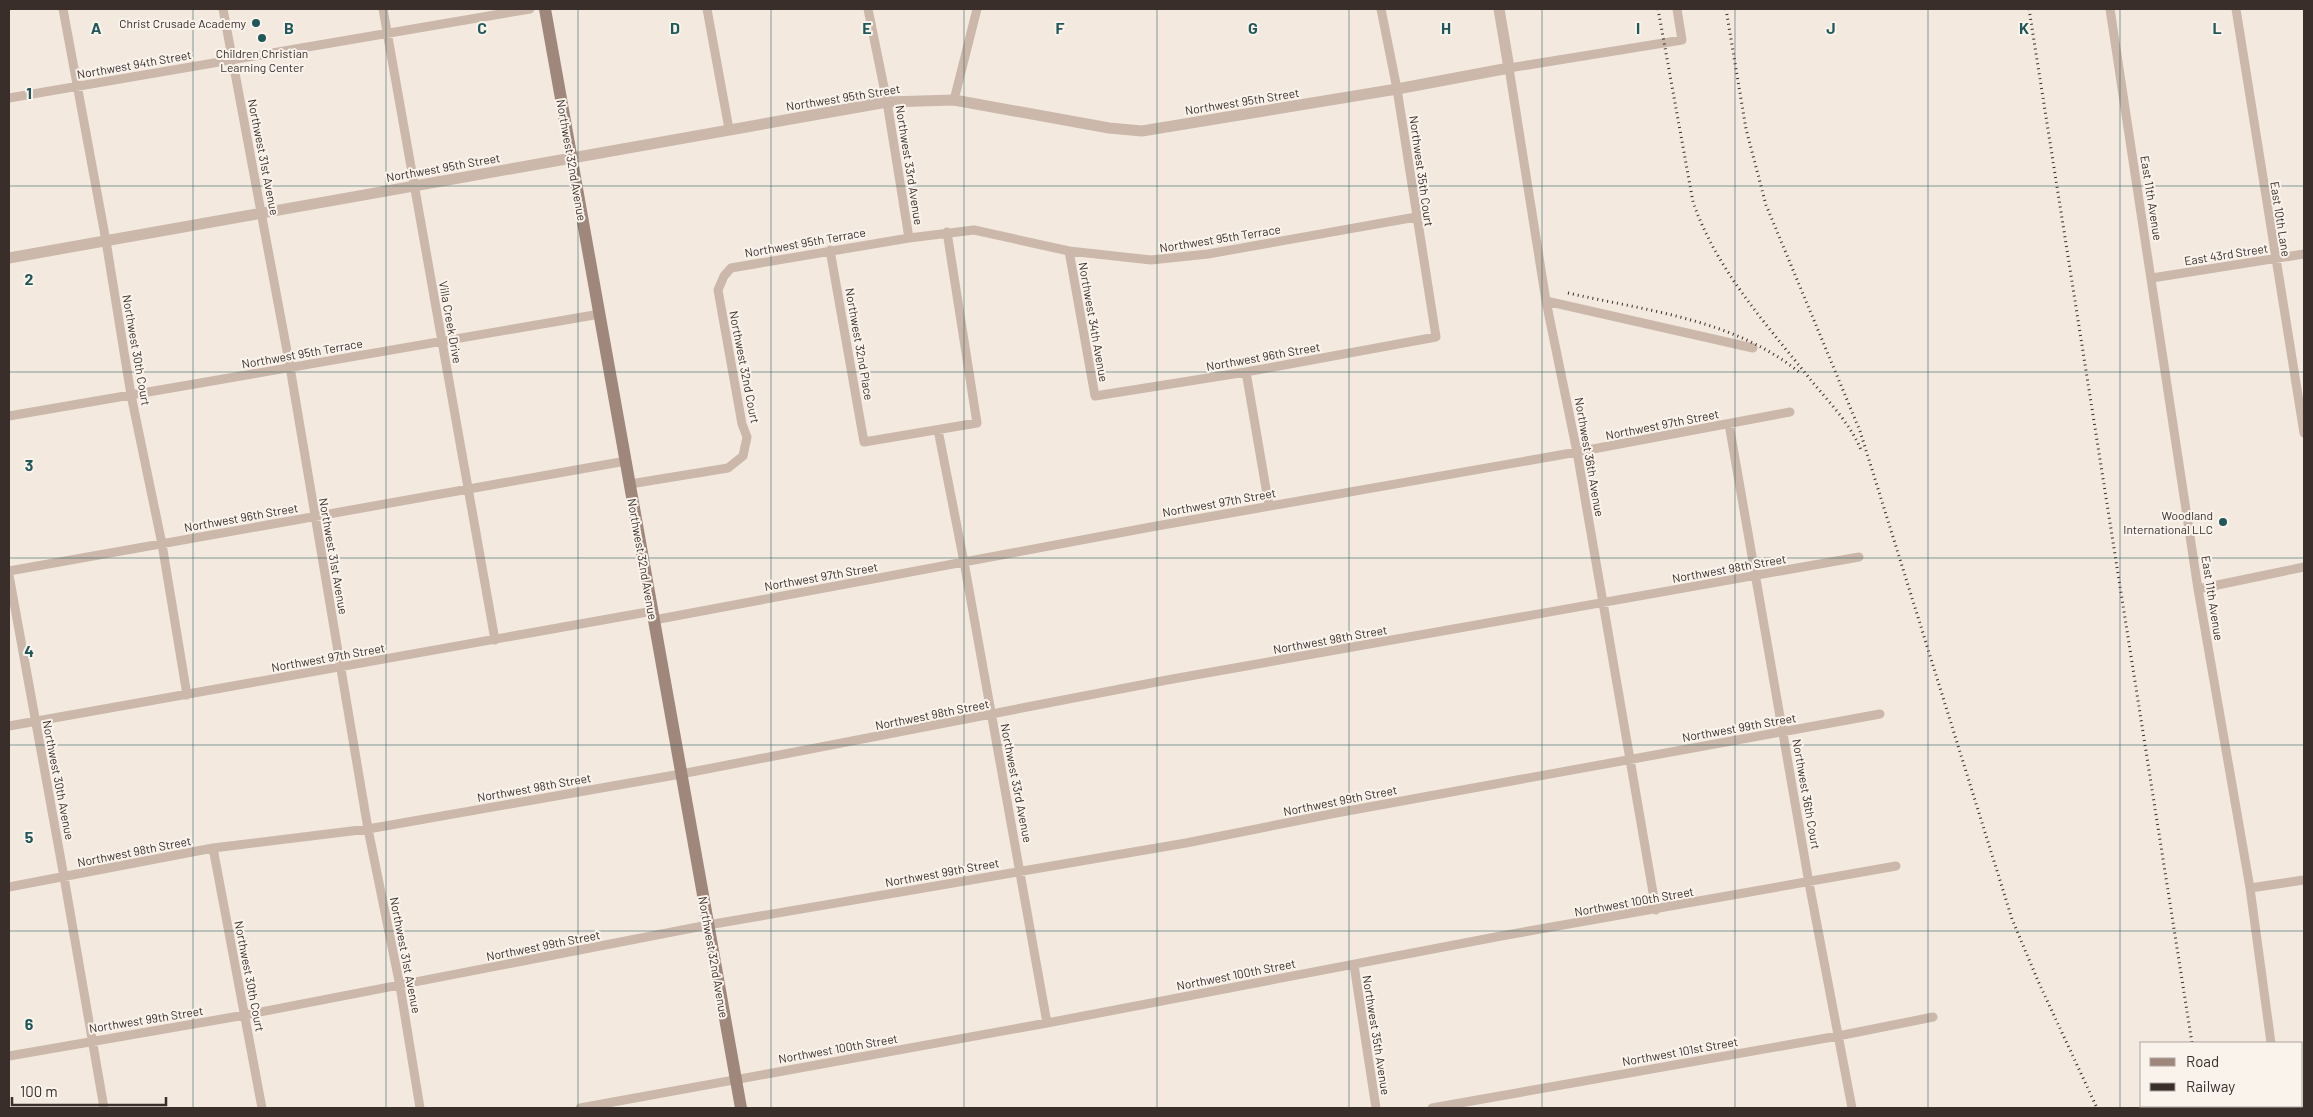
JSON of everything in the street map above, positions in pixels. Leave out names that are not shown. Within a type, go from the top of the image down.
[{"type":"main road","name":"Northwest 32nd Avenue","points":[[546,9],[741,1108]]},
{"type":"street","name":"Northwest 30th Court","points":[[63,9],[106,241],[131,395],[162,544],[187,694]]},
{"type":"street","name":"Northwest 31st Avenue","points":[[223,9],[290,368],[368,829],[400,986],[420,1108]]},
{"type":"street","name":"Villa Creek Drive","points":[[383,9],[495,640]]},
{"type":"street","name":"Northwest 94th Street","points":[[9,98],[530,9]]},
{"type":"street","points":[[707,9],[729,129]]},
{"type":"street","name":"Northwest 33rd Avenue","points":[[868,9],[887,102],[909,238]]},
{"type":"street","points":[[954,100],[977,9]]},
{"type":"street","name":"Northwest 35th Court","points":[[1381,9],[1397,89],[1436,337]]},
{"type":"street","name":"Northwest 36th Avenue","points":[[1499,9],[1546,301],[1577,452],[1601,603],[1656,910]]},
{"type":"street","name":"Northwest 95th Street","points":[[9,258],[887,102],[954,100],[1109,128],[1142,131],[1682,40],[1677,9]]},
{"type":"street","name":"East 11th Avenue","points":[[2110,9],[2198,589],[2250,888],[2271,1042]]},
{"type":"street","name":"East 10th Lane","points":[[2236,9],[2304,433]]},
{"type":"street","name":"Northwest 95th Terrace","points":[[731,268],[830,250],[947,232],[974,230],[1069,252],[1151,260],[1208,254],[1416,216]]},
{"type":"street","points":[[938,430],[977,423],[947,232]]},
{"type":"street","name":"Northwest 32nd Place","points":[[830,250],[864,442],[938,430]]},
{"type":"street","name":"Northwest 34th Avenue","points":[[1069,252],[1095,396]]},
{"type":"street","name":"East 43rd Street","points":[[2152,278],[2304,254]]},
{"type":"street","name":"Northwest 32nd Court","points":[[630,484],[728,468],[743,456],[747,437],[742,424],[718,290],[724,276],[731,268]]},
{"type":"street","points":[[1546,301],[1746,344],[1753,348]]},
{"type":"street","name":"Northwest 95th Terrace","points":[[9,416],[600,314]]},
{"type":"street","name":"Northwest 96th Street","points":[[1095,396],[1246,372],[1436,337]]},
{"type":"street","points":[[1246,372],[1269,506]]},
{"type":"street","name":"Northwest 97th Street","points":[[9,726],[495,640],[653,616],[964,562],[1790,412]]},
{"type":"street","name":"Northwest 36th Court","points":[[1729,424],[1809,883],[1852,1108]]},
{"type":"street","name":"Northwest 33rd Avenue","points":[[938,430],[964,562],[1047,1023]]},
{"type":"street","name":"Northwest 96th Street","points":[[9,573],[626,461]]},
{"type":"street","name":"Northwest 98th Street","points":[[9,887],[213,848],[368,829],[682,774],[1167,680],[1859,557]]},
{"type":"street","points":[[2198,589],[2304,567]]},
{"type":"street","name":"Northwest 30th Avenue","points":[[9,573],[104,1108]]},
{"type":"street","name":"Northwest 99th Street","points":[[9,1056],[400,986],[708,925],[1186,843],[1330,814],[1880,714]]},
{"type":"street","name":"Northwest 30th Court","points":[[213,848],[262,1108]]},
{"type":"street","name":"Northwest 100th Street","points":[[580,1108],[1047,1023],[1500,936],[1809,883],[1896,866]]},
{"type":"street","points":[[2250,888],[2304,880]]},
{"type":"street","name":"Northwest 35th Avenue","points":[[1354,965],[1376,1108]]},
{"type":"street","name":"Northwest 101st Street","points":[[1432,1108],[1838,1036],[1933,1016]]},
{"type":"railway","points":[[1658,9],[1693,202],[1703,227],[1715,250],[1744,295],[1776,338],[1838,413],[1851,431],[1861,450]]},
{"type":"railway","points":[[1726,9],[1746,129],[1766,205],[1860,431],[2012,919],[2038,981],[2097,1108]]},
{"type":"railway","points":[[2029,9],[2192,1042]]},
{"type":"railway","points":[[1568,293],[1659,312],[1718,328],[1773,354],[1799,372]]},
{"type":"place","name":"Christ Crusade Academy","points":[[256,23]]},
{"type":"place","name":"Children Christian Learning Center","points":[[262,38]]},
{"type":"place","name":"Woodland International LLC","points":[[2223,522]]}]
